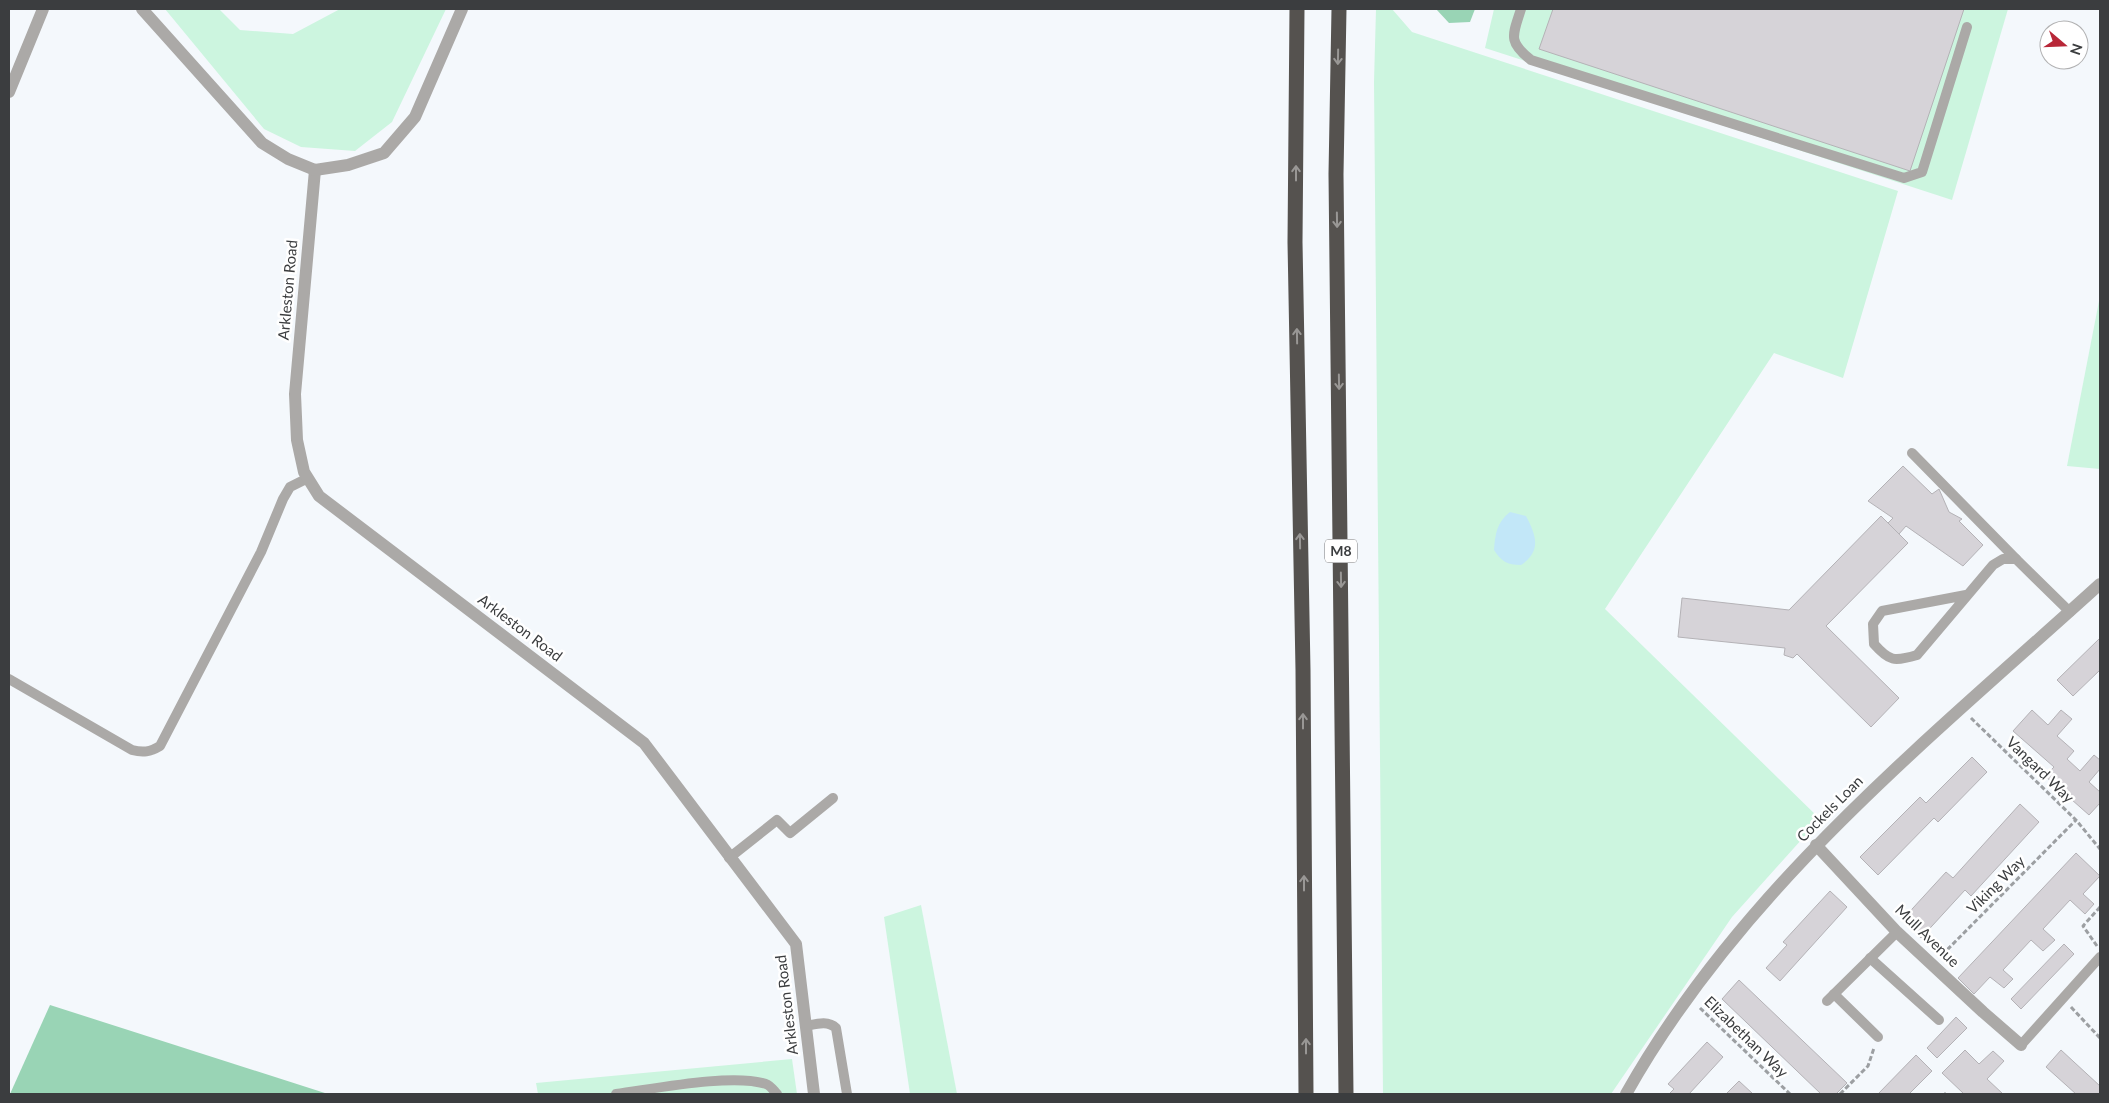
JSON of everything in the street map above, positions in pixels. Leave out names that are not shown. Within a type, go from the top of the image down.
[{"type":"highway","points":[[1297,9],[1296,242],[1303,680],[1306,1094]]},
{"type":"highway","name":"M8","points":[[1339,9],[1336,174],[1346,1094]]},
{"type":"street","points":[[9,92],[43,9]]},
{"type":"street","points":[[142,9],[262,143],[288,159],[314,170],[348,164],[384,153],[415,117],[462,9]]},
{"type":"street","name":"Arkleston Road","points":[[314,170],[295,394],[297,440],[304,472],[319,496],[644,743],[729,858],[796,944],[814,1094]]},
{"type":"street","name":"Cockels Loan","points":[[1626,1094],[1687,997],[1739,930],[1816,845],[1877,786],[2100,584]]},
{"type":"street","name":"Mull Avenue","points":[[1816,845],[1896,932],[1983,1012],[2021,1044]]},
{"type":"lane","points":[[1522,9],[1513,34],[1517,49],[1531,60],[1904,178],[1922,172],[1968,27]]},
{"type":"lane","points":[[1912,453],[2070,612]]},
{"type":"lane","points":[[9,678],[132,750],[142,753],[154,750],[160,746],[262,552],[283,500],[290,488],[308,478]]},
{"type":"lane","points":[[1966,595],[1882,610],[1874,624],[1874,644],[1885,656],[1899,661],[1917,655],[1992,565],[2004,559],[2016,559]]},
{"type":"lane","points":[[729,858],[778,820],[790,833],[833,798]]},
{"type":"lane","points":[[1878,1037],[1830,997],[1896,932]]},
{"type":"lane","points":[[2021,1044],[2100,957]]},
{"type":"lane","points":[[1870,958],[1939,1020]]},
{"type":"lane","points":[[806,1026],[826,1023],[832,1024],[836,1028],[847,1094]]},
{"type":"lane","points":[[616,1094],[709,1082],[749,1081],[768,1084],[777,1094]]},
{"type":"path","name":"Vangard Way","points":[[1962,709],[2076,820],[2100,849]]},
{"type":"path","name":"Viking Way","points":[[1932,965],[2076,820]]},
{"type":"path","points":[[2100,907],[2083,926],[2100,950]]},
{"type":"path","name":"Elizabethan Way","points":[[1687,997],[1790,1094]]},
{"type":"path","points":[[2062,998],[2100,1038]]},
{"type":"path","points":[[1840,1094],[1868,1066],[1878,1037]]},
{"type":"green space","points":[[165,9],[219,9],[240,30],[293,34],[340,9],[446,9],[392,122],[355,151],[301,147],[264,129]]},
{"type":"green space","points":[[1376,9],[1392,9],[1412,32],[1898,191],[1843,378],[1774,353],[1605,609],[1820,819],[1732,917],[1611,1094],[1383,1094],[1374,82]]},
{"type":"green space","points":[[1436,9],[1475,9],[1470,22],[1449,23]]},
{"type":"green space","points":[[1494,9],[2008,9],[1952,200],[1485,48]]},
{"type":"green space","points":[[2100,296],[2100,469],[2067,466]]},
{"type":"green space","points":[[921,905],[957,1094],[910,1094],[884,917]]},
{"type":"green space","points":[[50,1005],[328,1094],[10,1094]]},
{"type":"green space","points":[[792,1059],[797,1094],[538,1094],[536,1083]]},
{"type":"water","points":[[1510,512],[1526,516],[1534,536],[1535,542],[1532,554],[1521,565],[1505,562],[1494,550],[1498,529],[1502,520]]},
{"type":"building","points":[[1553,9],[1964,9],[1910,171],[1539,49]]},
{"type":"building","points":[[1903,466],[1932,494],[1939,489],[1949,512],[1962,519],[1959,521],[1983,545],[1963,566],[1906,526],[1899,534],[1888,523],[1893,518],[1868,501]]},
{"type":"building","points":[[1881,516],[1908,543],[1826,626],[1899,698],[1871,727],[1797,654],[1793,658],[1784,655],[1785,648],[1678,637],[1682,598],[1789,610]]},
{"type":"building","points":[[2100,638],[2100,670],[2073,696],[2057,680]]},
{"type":"building","points":[[2032,710],[2048,725],[2061,710],[2072,719],[2057,736],[2074,751],[2067,759],[2080,771],[2094,755],[2100,760],[2100,769],[2089,782],[2100,792],[2100,803],[2089,815],[2045,776],[2054,767],[2013,731]]},
{"type":"building","points":[[1972,757],[1987,772],[1938,822],[1934,818],[1878,875],[1860,857],[1920,797],[1926,803]]},
{"type":"building","points":[[2020,804],[2039,822],[1971,896],[1965,890],[1921,938],[1902,920],[1946,872],[1953,878]]},
{"type":"building","points":[[2076,853],[2100,876],[2083,894],[2094,904],[2085,914],[2070,900],[2043,929],[2055,940],[2043,951],[2031,940],[2003,970],[2013,979],[2004,988],[1990,977],[1974,994],[1958,978]]},
{"type":"building","points":[[1830,891],[1847,907],[1780,981],[1766,968],[1787,945],[1783,942]]},
{"type":"building","points":[[2064,944],[2074,954],[2021,1009],[2011,999]]},
{"type":"building","points":[[1739,980],[1847,1083],[1836,1094],[1821,1094],[1722,999]]},
{"type":"building","points":[[1956,1017],[1967,1028],[1937,1058],[1927,1048]]},
{"type":"building","points":[[1707,1042],[1723,1057],[1689,1094],[1669,1094],[1674,1089],[1668,1084]]},
{"type":"building","points":[[1965,1050],[1979,1064],[1993,1051],[2004,1061],[1987,1079],[2003,1094],[1964,1094],[1942,1073]]},
{"type":"building","points":[[2061,1050],[2100,1086],[2100,1094],[2076,1094],[2046,1067]]},
{"type":"building","points":[[1916,1055],[1932,1071],[1909,1094],[1878,1094]]},
{"type":"building","points":[[1739,1081],[1753,1094],[1726,1094]]}]
